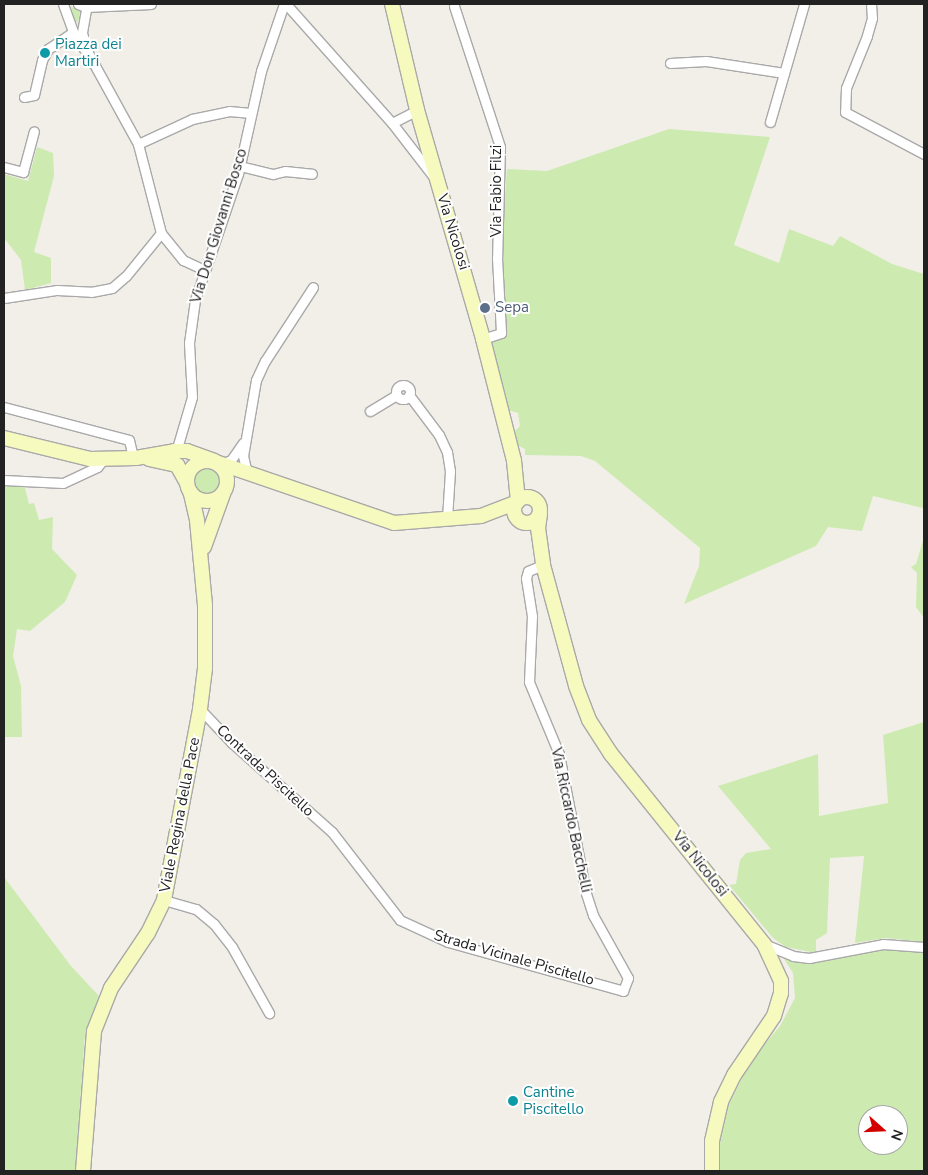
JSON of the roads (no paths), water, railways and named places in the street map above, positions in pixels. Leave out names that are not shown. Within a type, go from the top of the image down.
[{"type":"main road","name":"Via Nicolosi","points":[[392,4],[417,110],[484,339],[514,461]]},
{"type":"main road","points":[[4,438],[75,457],[103,460],[187,451],[217,463],[226,473],[225,491],[209,526],[202,560]]},
{"type":"main road","points":[[134,458],[177,466],[189,488],[202,560]]},
{"type":"main road","points":[[189,488],[192,468],[206,460],[385,521],[406,524],[480,516],[530,523],[540,514]]},
{"type":"main road","points":[[514,461],[539,506],[542,561]]},
{"type":"main road","points":[[514,461],[517,501],[514,514],[520,521],[542,561]]},
{"type":"main road","points":[[189,488],[203,501],[217,499],[238,480],[263,480]]},
{"type":"main road","points":[[480,516],[526,497],[534,499]]},
{"type":"main road","name":"Viale Regina della Pace","points":[[83,1171],[89,1065],[97,1023],[111,988],[148,933],[164,900],[200,709],[206,637],[202,560]]},
{"type":"main road","name":"Via Nicolosi","points":[[542,561],[576,686],[596,732],[764,944],[781,981],[779,1003],[764,1032],[726,1087],[712,1141],[712,1171]]},
{"type":"street","points":[[63,4],[73,32],[88,53],[138,144],[161,233],[183,260],[204,270]]},
{"type":"street","points":[[88,53],[82,33],[86,5],[151,4]]},
{"type":"street","points":[[285,4],[392,123],[438,182]]},
{"type":"street","name":"Via Don Giovanni Bosco","points":[[174,451],[192,397],[190,330],[204,270],[240,166],[261,71],[285,4]]},
{"type":"street","name":"Via Fabio Filzi","points":[[454,4],[500,147],[497,258],[501,333],[484,339]]},
{"type":"street","points":[[770,122],[804,4]]},
{"type":"street","points":[[871,4],[867,36],[846,88],[845,112],[924,154]]},
{"type":"street","points":[[24,97],[34,95],[42,60],[48,49],[73,32]]},
{"type":"street","points":[[670,63],[706,61],[784,73]]},
{"type":"street","points":[[392,123],[417,110]]},
{"type":"street","points":[[138,144],[192,119],[229,111],[251,113]]},
{"type":"street","points":[[4,166],[22,172],[34,131]]},
{"type":"street","points":[[406,140],[426,138]]},
{"type":"street","points":[[240,166],[272,174],[285,172],[312,174]]},
{"type":"street","points":[[4,298],[57,290],[91,292],[112,288],[126,276],[161,233]]},
{"type":"street","points":[[247,473],[244,465],[245,439],[256,380],[265,360],[313,287]]},
{"type":"street","points":[[370,411],[397,395],[397,388],[403,385],[409,388],[409,395],[439,435],[447,452],[450,471],[447,519]]},
{"type":"street","points":[[4,407],[129,440],[134,458]]},
{"type":"street","points":[[217,463],[239,453],[245,439]]},
{"type":"street","points":[[174,451],[177,466]]},
{"type":"street","points":[[4,480],[63,482],[96,467],[103,460]]},
{"type":"street","name":"Via Riccardo Bacchelli","points":[[542,561],[528,571],[526,578],[532,616],[531,691],[559,754],[586,893],[594,915],[628,978],[623,991]]},
{"type":"street","name":"Contrada Piscitello","points":[[200,709],[232,743],[332,832]]},
{"type":"street","name":"Strada Vicinale Piscitello","points":[[332,832],[400,920],[448,942],[623,991]]},
{"type":"street","points":[[164,900],[196,909],[214,924],[232,947],[269,1013]]},
{"type":"street","points":[[764,944],[793,956],[809,958],[883,944],[924,947]]},
{"type":"place","name":"Piazza dei Martiri","points":[[45,53]]},
{"type":"place","name":"Sepa","points":[[485,308]]},
{"type":"place","name":"Cantine Piscitello","points":[[513,1101]]}]
